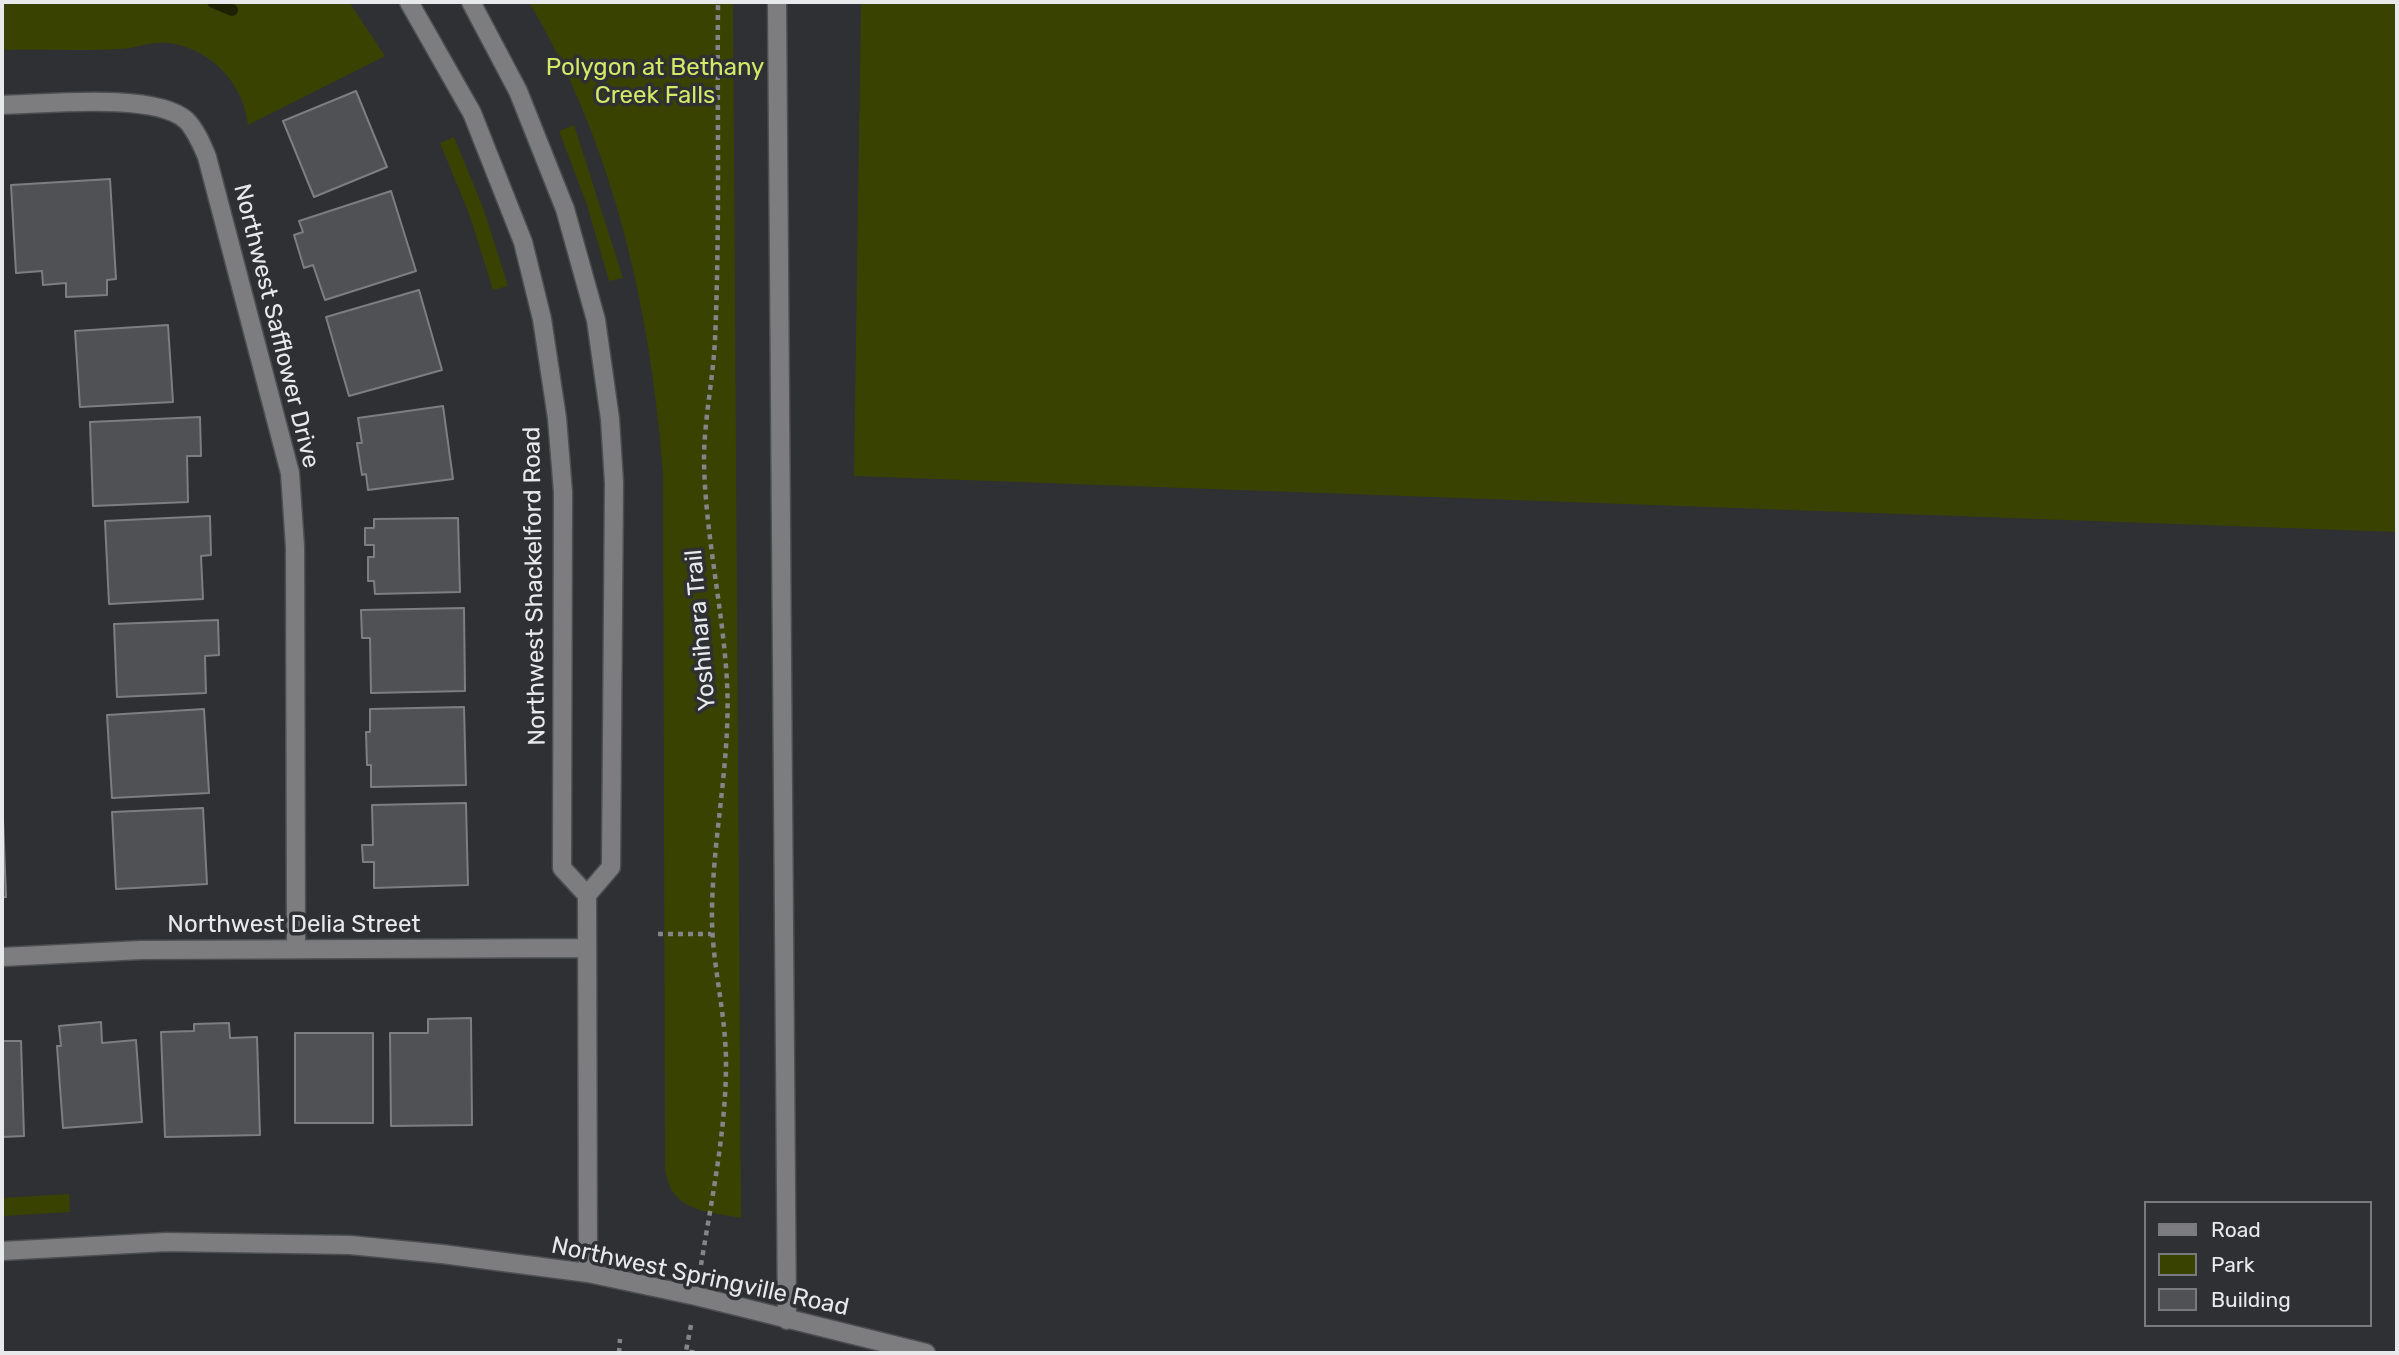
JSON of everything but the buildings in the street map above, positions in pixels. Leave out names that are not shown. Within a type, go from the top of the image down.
[{"type":"street","name":"Northwest Shackelford Road","points":[[409,2],[472,113],[523,242],[542,319],[557,418],[563,492],[562,869],[587,895]]},
{"type":"street","points":[[471,2],[518,91],[565,209],[596,320],[610,419],[614,483],[611,867],[587,895],[587,1273]]},
{"type":"street","points":[[778,2],[787,1320]]},
{"type":"street","name":"Northwest Safflower Drive","points":[[2,106],[128,102],[155,105],[177,113],[188,121],[208,157],[290,472],[295,547],[296,948]]},
{"type":"street","name":"Northwest Delia Street","points":[[2,957],[141,950],[587,948]]},
{"type":"street","name":"Northwest Springville Road","points":[[2,1251],[166,1242],[350,1245],[442,1254],[587,1273],[695,1296],[926,1353]]},
{"type":"path","name":"Yoshihara Trail","points":[[703,1252],[721,1148],[726,1061],[724,1023],[711,934],[713,878],[724,780],[727,688],[704,460],[715,318],[718,2]]},
{"type":"path","points":[[658,934],[711,934]]},
{"type":"path","points":[[692,1318],[686,1351],[697,1353]]},
{"type":"path","points":[[619,1353],[620,1339]]},
{"type":"green space","points":[[2,2],[349,2],[385,56],[248,125],[240,95],[232,82],[211,60],[183,46],[162,43],[120,49],[2,50]]},
{"type":"green space","name":"Polygon at Bethany Creek Falls","points":[[529,2],[733,2],[741,1218],[703,1211],[682,1202],[674,1194],[665,1169],[663,472],[657,410],[637,288],[605,170],[559,57]]},
{"type":"green space","points":[[861,2],[2397,2],[2397,532],[854,476]]},
{"type":"green space","points":[[574,125],[623,278],[609,281],[587,205],[559,131]]},
{"type":"green space","points":[[454,137],[484,210],[508,286],[493,290],[470,216],[440,143]]},
{"type":"green space","points":[[69,1194],[70,1212],[2,1216],[2,1198]]},
{"type":"waterway","points":[[213,2],[232,10]]}]
